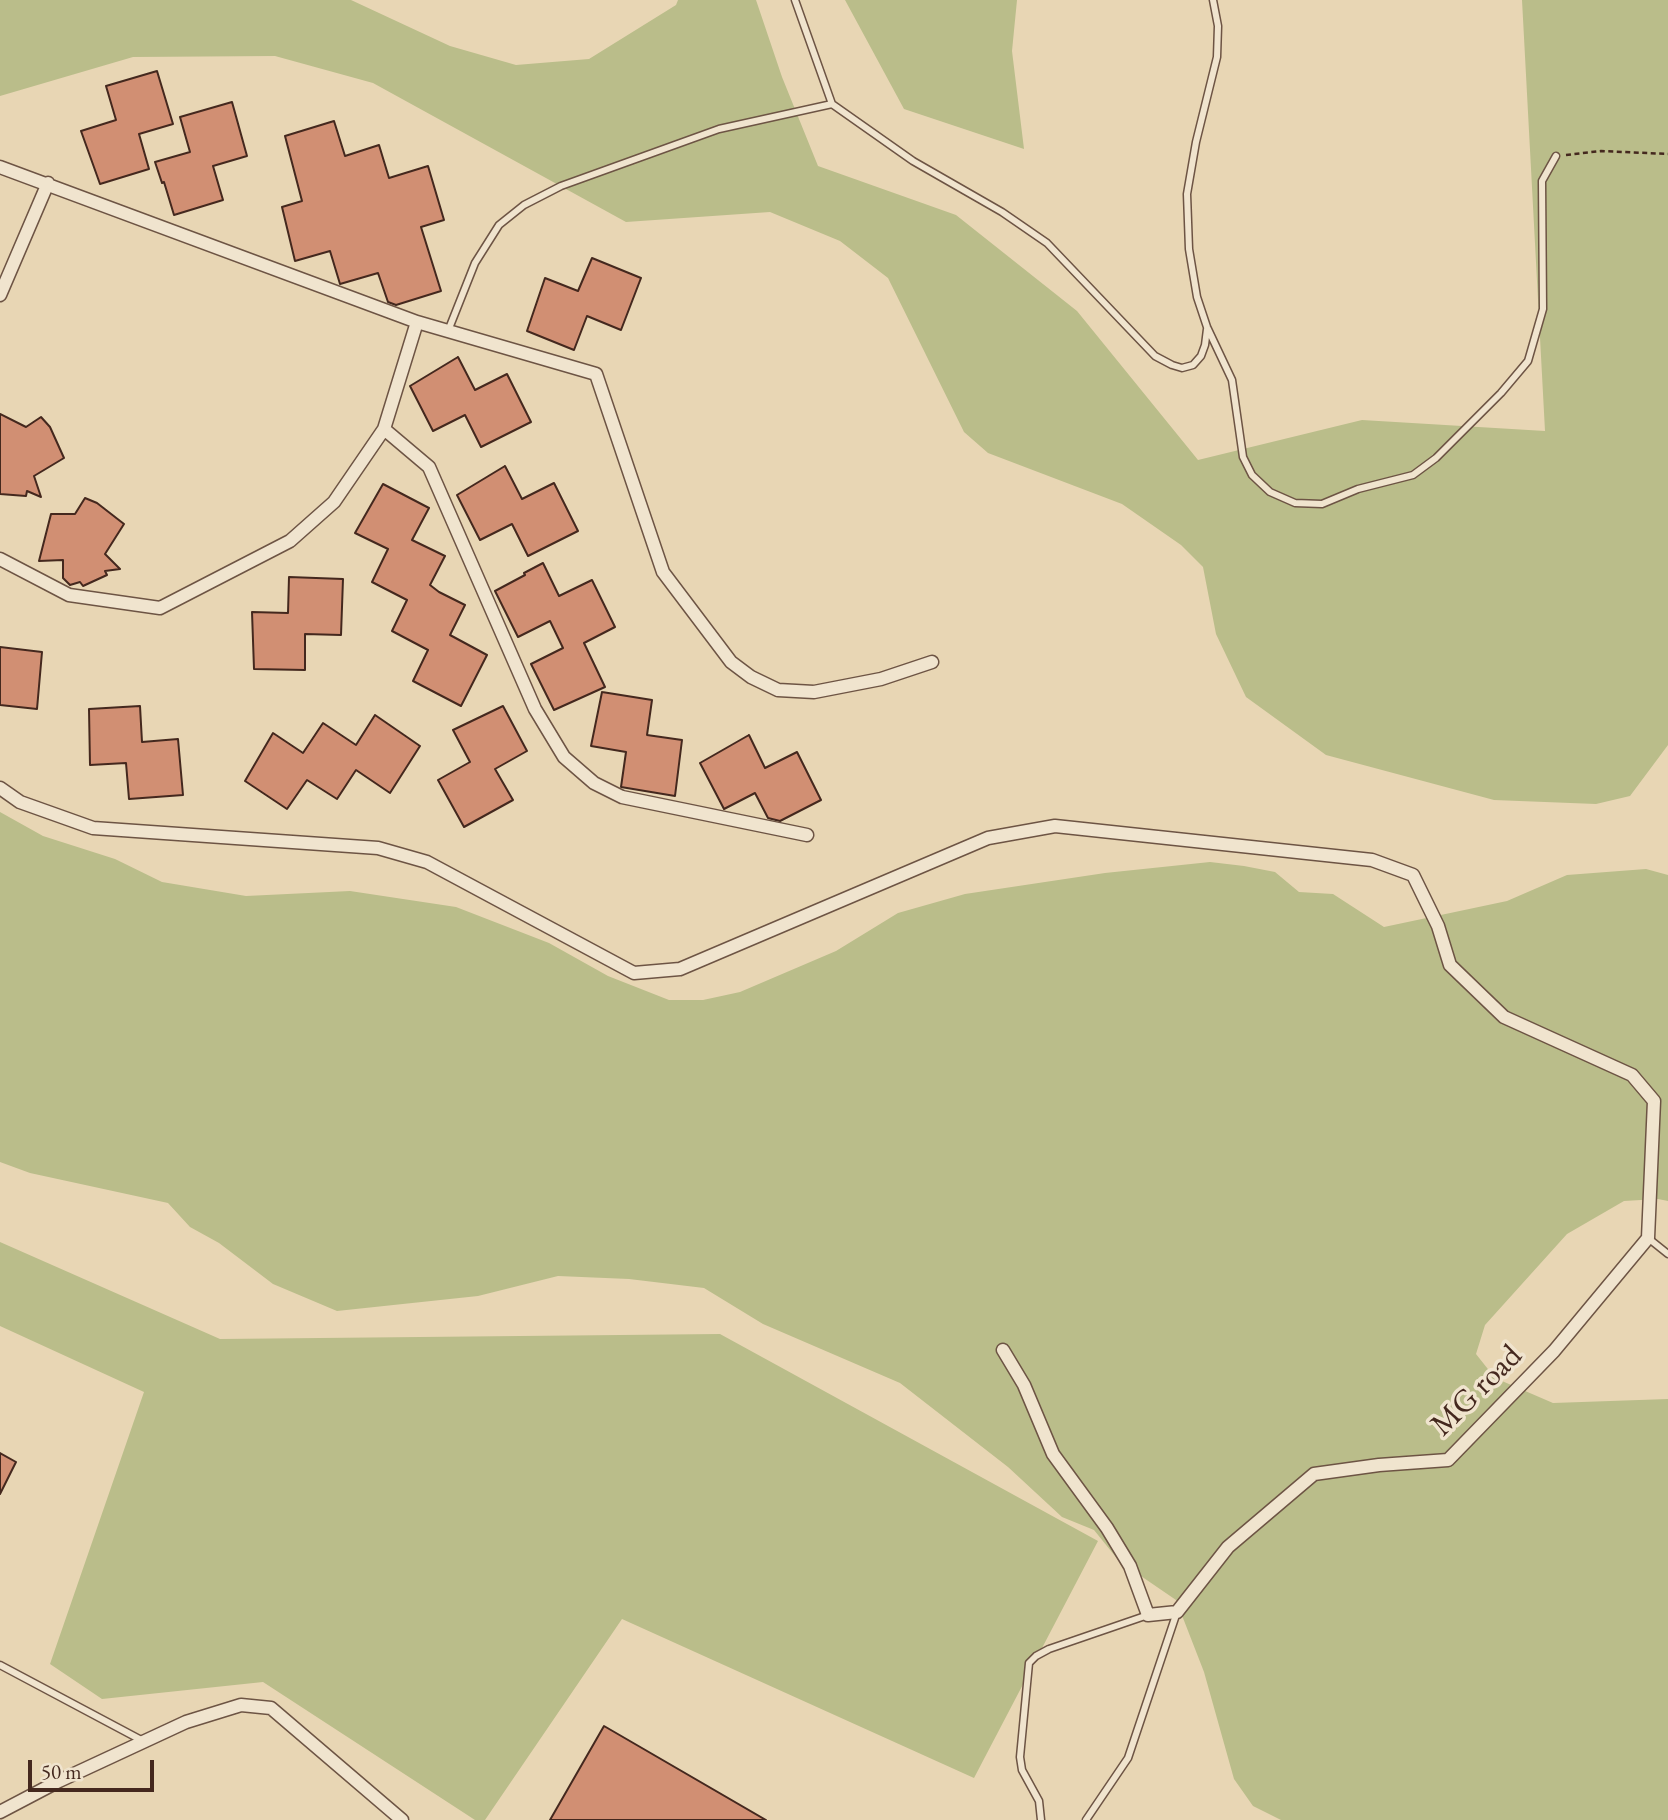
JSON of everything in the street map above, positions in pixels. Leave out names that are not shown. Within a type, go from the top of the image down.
[{"type":"street","points":[[0,167],[417,322],[596,374],[663,572],[731,662],[751,677],[778,691],[814,692],[881,679],[932,662]]},
{"type":"street","points":[[0,295],[48,183]]},
{"type":"street","points":[[0,559],[69,595],[160,608],[290,541],[334,502],[384,429],[417,322]]},
{"type":"street","points":[[384,429],[429,467],[535,709],[564,757],[594,783],[622,797],[807,835]]},
{"type":"street","points":[[0,788],[19,802],[93,828],[378,848],[427,862],[634,973],[680,969],[988,838],[1055,826],[1372,860],[1413,875],[1438,926],[1450,965],[1504,1017],[1632,1075],[1654,1101],[1648,1238]]},
{"type":"street","name":"MG road","points":[[1177,1612],[1227,1547],[1314,1474],[1379,1465],[1448,1460],[1554,1351],[1648,1238]]},
{"type":"street","points":[[1003,1350],[1024,1385],[1053,1454],[1107,1528],[1130,1566],[1148,1615],[1177,1612]]},
{"type":"street","points":[[0,1812],[59,1781],[186,1723],[241,1705],[271,1708],[402,1820]]},
{"type":"lane","points":[[795,0],[832,104],[913,161],[1002,212],[1046,243],[1155,356],[1182,368],[1193,365],[1201,356],[1207,327]]},
{"type":"lane","points":[[1213,0],[1217,26],[1217,57],[1196,142],[1187,194],[1189,249],[1197,297],[1207,327],[1232,380],[1243,457],[1252,475],[1270,492],[1295,503],[1322,504],[1358,489],[1413,475],[1436,458],[1528,361],[1543,309],[1542,181],[1556,156]]},
{"type":"lane","points":[[448,331],[475,263],[499,225],[524,205],[561,186],[719,129],[832,104]]},
{"type":"lane","points":[[1648,1238],[1668,1254]]},
{"type":"lane","points":[[1086,1820],[1128,1758],[1177,1612]]},
{"type":"lane","points":[[1041,1820],[1039,1801],[1022,1770],[1020,1758],[1029,1663],[1049,1649],[1148,1615]]},
{"type":"lane","points":[[0,1665],[145,1742]]},
{"type":"path","points":[[1556,156],[1601,151],[1668,154]]},
{"type":"green space","points":[[0,0],[351,0],[450,46],[516,65],[589,59],[676,5],[678,0],[756,0],[782,77],[818,166],[956,215],[1077,311],[1198,460],[1362,420],[1545,431],[1522,0],[1668,0],[1668,745],[1630,796],[1596,804],[1494,800],[1326,755],[1246,697],[1216,634],[1203,567],[1181,545],[1122,504],[988,453],[964,432],[888,278],[840,241],[770,212],[626,222],[373,83],[275,56],[133,57],[0,96]]},
{"type":"green space","points":[[845,0],[1017,0],[1012,51],[1024,149],[904,109]]},
{"type":"green space","points":[[0,812],[43,836],[115,859],[162,882],[246,896],[350,891],[456,907],[549,943],[608,976],[669,1000],[703,1000],[740,992],[836,951],[898,913],[965,894],[1105,873],[1210,862],[1275,872],[1299,892],[1333,894],[1384,927],[1507,901],[1567,875],[1646,869],[1668,875],[1668,1201],[1624,1201],[1567,1234],[1485,1325],[1476,1354],[1495,1378],[1553,1403],[1668,1399],[1668,1820],[1281,1820],[1253,1806],[1234,1779],[1204,1672],[1176,1600],[1119,1561],[1094,1530],[1062,1517],[1008,1467],[900,1383],[763,1324],[704,1288],[629,1279],[558,1276],[478,1296],[337,1311],[273,1284],[219,1243],[190,1227],[168,1203],[30,1173],[0,1162]]},
{"type":"green space","points":[[0,1242],[220,1339],[720,1334],[1098,1541],[974,1778],[622,1619],[485,1820],[475,1820],[263,1682],[102,1699],[50,1664],[144,1392],[0,1326]]},
{"type":"building","points":[[157,71],[173,124],[139,134],[149,169],[100,184],[81,131],[116,120],[106,86]]},
{"type":"building","points":[[232,102],[247,156],[213,166],[223,200],[174,215],[155,162],[190,152],[180,117]]},
{"type":"building","points":[[334,121],[345,156],[379,145],[389,178],[428,166],[444,220],[421,227],[441,291],[396,305],[388,302],[378,273],[340,284],[330,251],[295,261],[282,207],[302,201],[285,136]]},
{"type":"building","points":[[592,258],[641,278],[621,330],[587,316],[574,350],[527,331],[545,278],[578,291]]},
{"type":"building","points":[[458,357],[475,390],[507,374],[531,422],[481,447],[465,415],[433,431],[410,386]]},
{"type":"building","points":[[0,414],[26,427],[41,417],[50,427],[64,458],[34,476],[41,497],[27,491],[26,496],[0,494]]},
{"type":"building","points":[[505,466],[522,499],[554,483],[578,531],[528,556],[512,524],[480,540],[457,495]]},
{"type":"building","points":[[383,484],[429,508],[412,540],[445,556],[430,585],[465,605],[450,635],[487,655],[461,706],[413,681],[428,650],[392,631],[407,600],[372,582],[388,549],[355,533]]},
{"type":"building","points":[[85,498],[97,503],[124,524],[105,554],[120,569],[105,571],[107,575],[83,586],[80,582],[70,585],[63,578],[63,560],[39,561],[51,514],[75,514]]},
{"type":"building","points":[[543,563],[559,596],[592,580],[615,627],[584,643],[605,687],[554,710],[531,664],[563,648],[550,621],[518,637],[495,591]]},
{"type":"building","points":[[289,577],[343,579],[341,635],[305,634],[305,670],[254,669],[252,612],[288,613]]},
{"type":"building","points":[[0,647],[42,652],[37,709],[0,705]]},
{"type":"building","points":[[602,692],[652,700],[647,735],[682,740],[675,796],[621,787],[626,752],[591,746]]},
{"type":"building","points":[[140,706],[142,742],[178,739],[183,795],[129,799],[126,763],[90,765],[89,709]]},
{"type":"building","points":[[503,706],[527,751],[495,769],[513,800],[464,827],[438,780],[470,762],[453,730]]},
{"type":"building","points":[[375,715],[420,746],[390,793],[356,770],[337,799],[307,780],[287,809],[245,781],[273,733],[303,753],[323,723],[356,745]]},
{"type":"building","points":[[749,735],[765,768],[797,752],[821,800],[780,821],[768,818],[755,793],[724,809],[700,763]]},
{"type":"building","points":[[0,1453],[16,1462],[0,1494]]},
{"type":"building","points":[[604,1726],[766,1820],[550,1820]]}]
